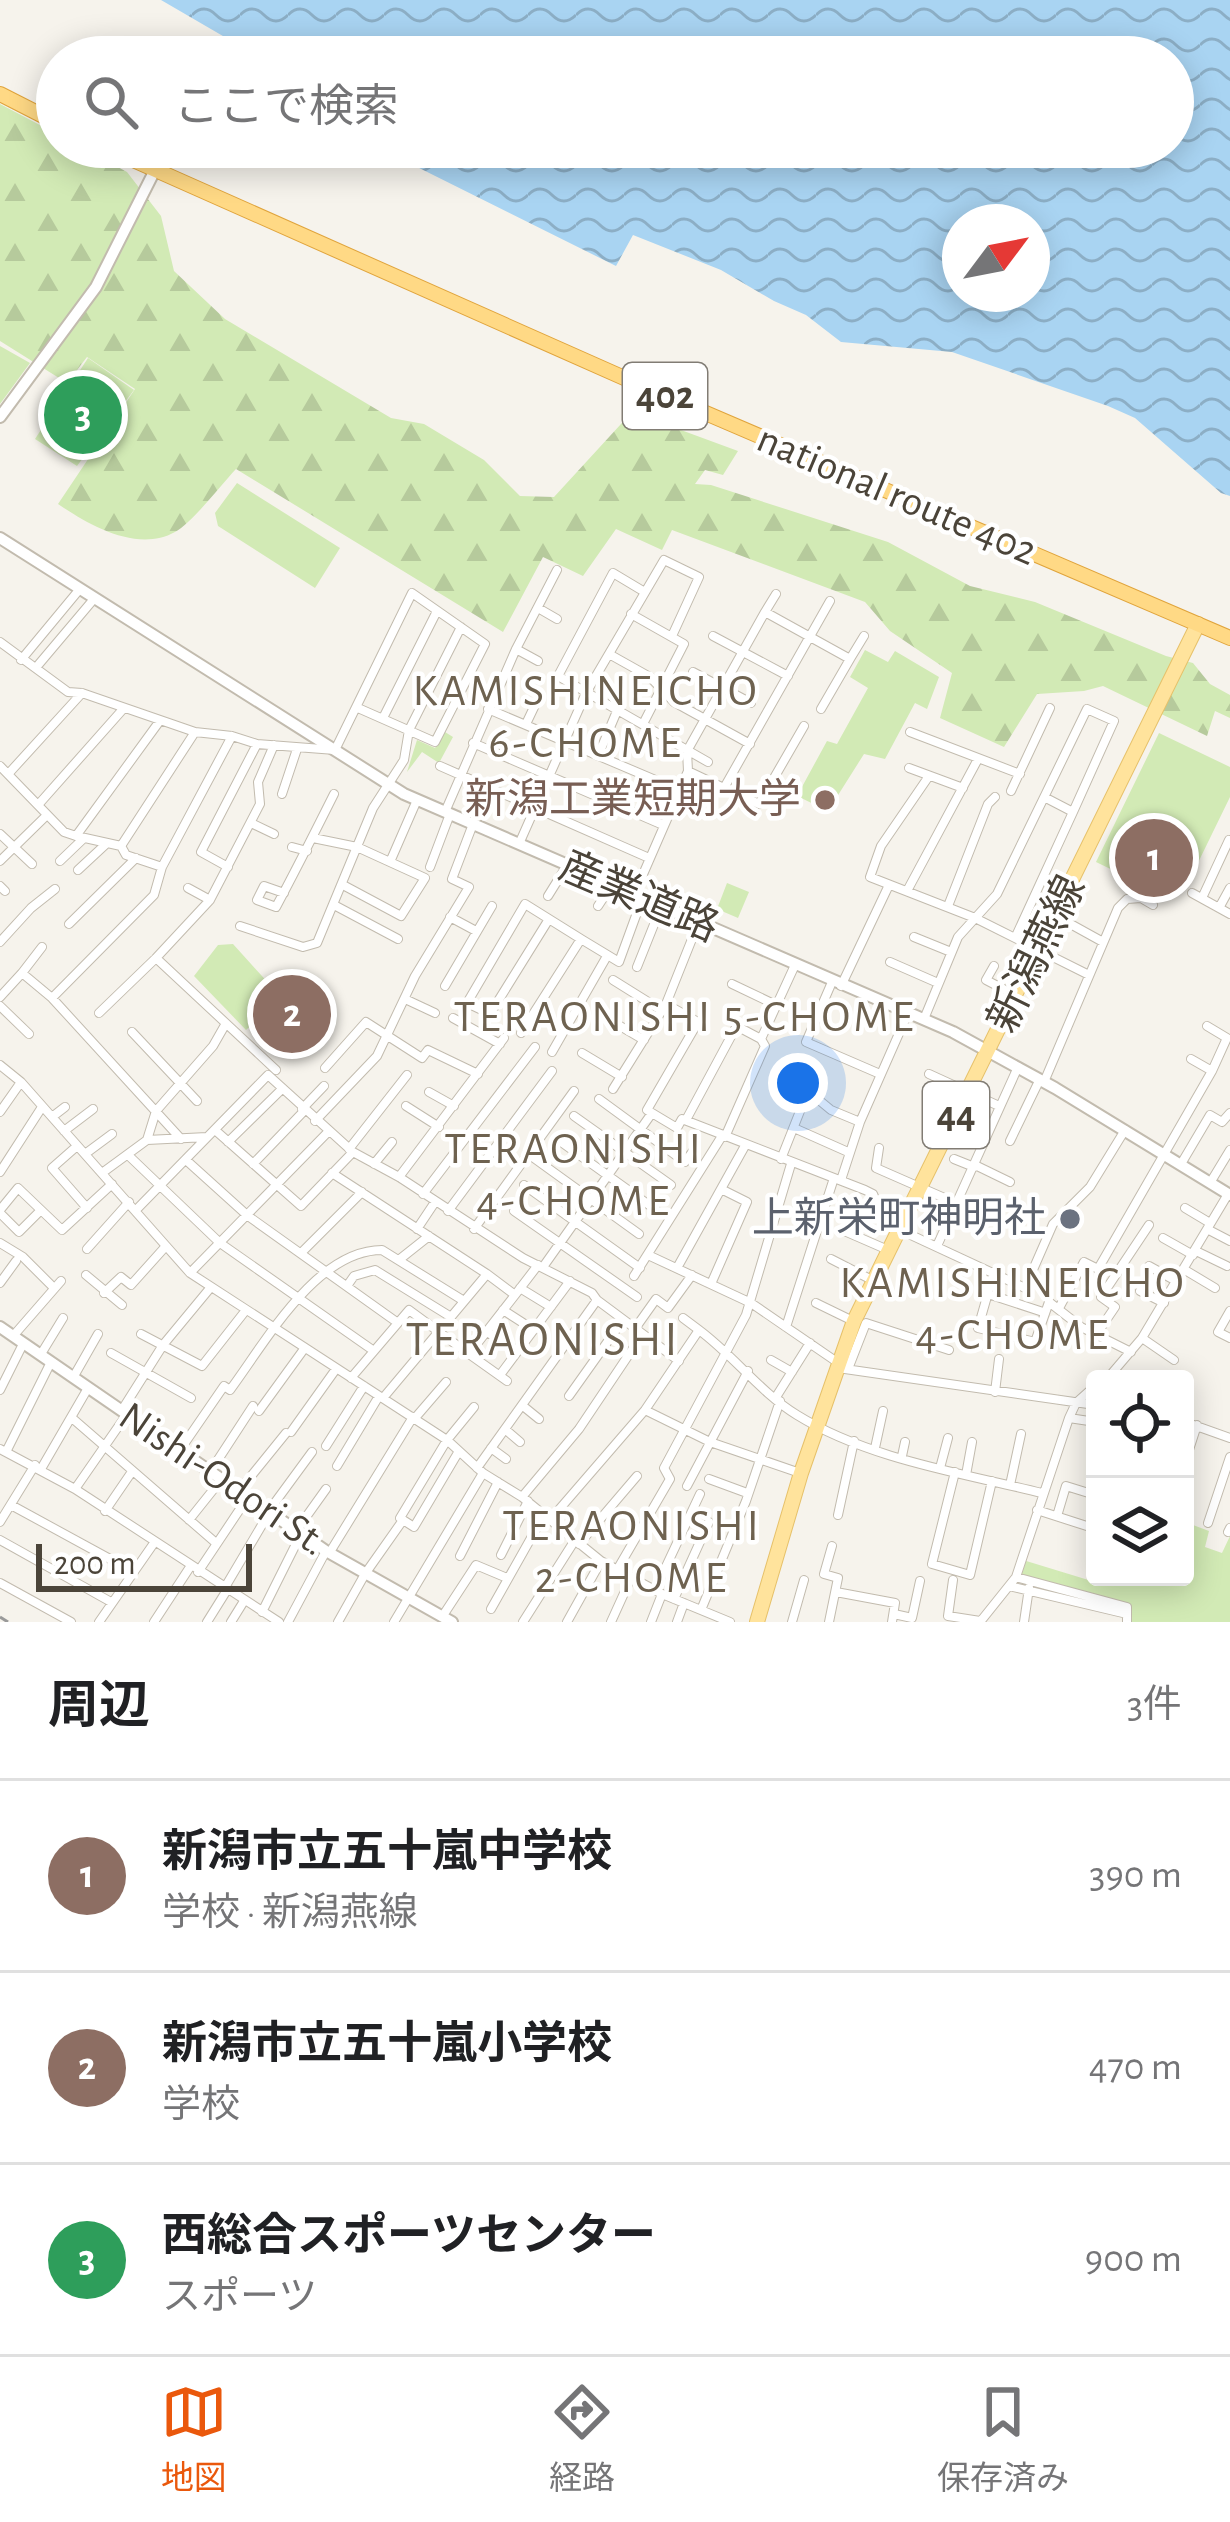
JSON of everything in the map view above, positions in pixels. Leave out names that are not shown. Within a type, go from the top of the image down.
[{"type":"highway","points":[[0,94],[36,112]]},
{"type":"highway","name":"national route 402","points":[[146,168],[1230,638]]},
{"type":"main road","name":"新潟燕線","points":[[757,1622],[801,1473],[854,1321],[1198,624]]},
{"type":"street","points":[[0,417],[96,286],[154,172]]},
{"type":"street","name":"産業道路","points":[[0,538],[418,800],[923,1019],[1018,1066],[1229,1195]]},
{"type":"street","points":[[518,846],[586,693],[664,560],[699,577],[672,636]]},
{"type":"street","points":[[430,867],[473,743],[556,571]]},
{"type":"street","points":[[643,591],[613,573],[558,676],[708,762]]},
{"type":"street","points":[[21,659],[79,590]]},
{"type":"street","points":[[0,642],[68,692],[159,722],[257,744],[334,750],[412,593],[485,644],[435,742],[358,708]]},
{"type":"street","points":[[549,919],[490,1014],[466,1003],[525,904],[619,962],[649,858],[688,771],[687,751],[776,594]]},
{"type":"street","points":[[39,664],[93,600]]},
{"type":"street","points":[[724,788],[830,601]]},
{"type":"street","points":[[537,608],[557,619]]},
{"type":"street","points":[[383,718],[437,611]]},
{"type":"street","points":[[765,612],[850,659]]},
{"type":"street","points":[[631,614],[685,644],[643,724]]},
{"type":"street","points":[[240,926],[310,947],[317,943],[373,808],[404,760],[409,730],[460,627]]},
{"type":"street","points":[[821,709],[864,635]]},
{"type":"street","points":[[712,636],[788,676]]},
{"type":"street","points":[[515,649],[538,661]]},
{"type":"street","points":[[609,654],[650,676],[674,702],[750,744]]},
{"type":"street","points":[[693,672],[751,703]]},
{"type":"street","points":[[10,772],[82,693]]},
{"type":"street","points":[[526,724],[536,703]]},
{"type":"street","points":[[38,805],[124,708]]},
{"type":"street","points":[[1011,791],[1050,708]]},
{"type":"street","points":[[488,709],[679,790]]},
{"type":"street","points":[[923,1019],[951,952],[997,894],[1087,709],[1114,721],[1016,936]]},
{"type":"street","points":[[598,756],[617,711]]},
{"type":"street","points":[[59,861],[159,722]]},
{"type":"street","points":[[688,771],[759,804],[804,726]]},
{"type":"street","points":[[121,846],[195,732]]},
{"type":"street","points":[[910,732],[1020,774]]},
{"type":"street","points":[[52,998],[154,895],[163,867],[232,736]]},
{"type":"street","points":[[473,743],[663,825]]},
{"type":"street","points":[[228,868],[201,852],[257,744]]},
{"type":"street","points":[[99,1013],[210,900],[260,804],[258,782],[274,746]]},
{"type":"street","points":[[282,794],[297,749]]},
{"type":"street","points":[[908,891],[978,758]]},
{"type":"street","points":[[0,766],[64,832],[121,846],[126,855],[163,867]]},
{"type":"street","points":[[440,766],[649,858]]},
{"type":"street","points":[[909,768],[963,788]]},
{"type":"street","points":[[929,776],[881,846],[870,877],[1016,936],[1089,975]]},
{"type":"street","points":[[284,893],[334,794]]},
{"type":"street","points":[[948,906],[988,804],[995,797]]},
{"type":"street","points":[[1046,798],[1073,812]]},
{"type":"street","points":[[390,862],[418,800]]},
{"type":"street","points":[[0,861],[47,815]]},
{"type":"street","points":[[251,823],[274,834]]},
{"type":"street","points":[[315,1121],[377,1056],[469,887],[452,878],[473,824]]},
{"type":"street","points":[[0,834],[32,864]]},
{"type":"street","points":[[313,838],[357,848],[425,878],[401,916],[343,885]]},
{"type":"street","points":[[1228,840],[1197,896],[1230,914]]},
{"type":"street","points":[[78,870],[107,843]]},
{"type":"street","points":[[292,847],[307,850]]},
{"type":"street","points":[[69,924],[136,858]]},
{"type":"street","points":[[548,896],[566,867]]},
{"type":"street","points":[[880,1074],[806,1042],[889,885]]},
{"type":"street","points":[[598,906],[610,886]]},
{"type":"street","points":[[1220,908],[1230,888]]},
{"type":"street","points":[[0,942],[55,889]]},
{"type":"street","points":[[188,889],[210,900]]},
{"type":"street","points":[[1010,1141],[1042,1081],[1118,908],[1127,899],[1141,898],[1153,905]]},
{"type":"street","points":[[334,905],[398,939]]},
{"type":"street","points":[[445,986],[492,906]]},
{"type":"street","points":[[637,968],[661,907]]},
{"type":"street","points":[[1056,916],[1103,942]]},
{"type":"street","points":[[450,917],[476,932]]},
{"type":"street","points":[[614,1089],[664,1007],[698,924]]},
{"type":"street","points":[[914,937],[951,952]]},
{"type":"street","points":[[521,1033],[580,939]]},
{"type":"street","points":[[29,1034],[0,1002],[42,946]]},
{"type":"street","points":[[552,1052],[607,956]]},
{"type":"street","points":[[156,958],[276,1070]]},
{"type":"street","points":[[890,962],[938,983]]},
{"type":"street","points":[[761,1039],[795,965]]},
{"type":"street","points":[[994,966],[986,980],[1014,994]]},
{"type":"street","points":[[22,973],[52,998],[182,1139]]},
{"type":"street","points":[[613,980],[698,1022],[647,1110],[677,1128],[686,1120],[873,1194],[885,1223],[1024,1288],[1053,1224],[1090,1187],[1126,1129]]},
{"type":"street","points":[[731,984],[778,1006]]},
{"type":"street","points":[[405,999],[436,1013]]},
{"type":"street","points":[[596,1012],[644,1040]]},
{"type":"street","points":[[786,1327],[837,1179],[908,1013]]},
{"type":"street","points":[[399,1177],[502,1041],[452,1018]]},
{"type":"street","points":[[325,1068],[366,1022],[422,1058],[428,1050],[478,1074]]},
{"type":"street","points":[[102,1173],[146,1140],[156,1111],[225,1025]]},
{"type":"street","points":[[1059,1309],[1084,1262],[1098,1269],[1212,1071],[1227,1037],[1207,1026]]},
{"type":"street","points":[[524,1185],[637,1272],[723,1137],[765,1046],[761,1039],[739,1029],[686,1120]]},
{"type":"street","points":[[132,1032],[197,1101]]},
{"type":"street","points":[[423,1194],[536,1047]]},
{"type":"street","points":[[582,1052],[622,1077]]},
{"type":"street","points":[[1191,1059],[1212,1071]]},
{"type":"street","points":[[0,1065],[21,1082],[190,1273],[447,1440],[601,1561],[658,1592],[730,1622]]},
{"type":"street","points":[[937,1246],[1018,1066]]},
{"type":"street","points":[[448,1211],[552,1071]]},
{"type":"street","points":[[929,1074],[999,1106]]},
{"type":"street","points":[[146,1140],[212,1134],[228,1142],[301,1206],[351,1150],[407,1075]]},
{"type":"street","points":[[87,1249],[159,1187],[268,1076],[351,1150],[475,1229],[592,1293],[679,1361]]},
{"type":"street","points":[[0,1112],[21,1082]]},
{"type":"street","points":[[253,1164],[324,1085]]},
{"type":"street","points":[[228,1142],[282,1089]]},
{"type":"street","points":[[475,1229],[574,1091]]},
{"type":"street","points":[[616,1570],[670,1479],[664,1468],[751,1303],[794,1128],[808,1091],[831,1110],[860,1122]]},
{"type":"street","points":[[429,1092],[454,1106]]},
{"type":"street","points":[[599,1099],[685,1162],[693,1151]]},
{"type":"street","points":[[406,1106],[439,1127]]},
{"type":"street","points":[[0,1172],[42,1107]]},
{"type":"street","points":[[52,1117],[65,1107]]},
{"type":"street","points":[[64,1131],[93,1109]]},
{"type":"street","points":[[470,1354],[560,1243],[652,1113]]},
{"type":"street","points":[[1181,1164],[1210,1114],[1222,1122],[1230,1113]]},
{"type":"street","points":[[574,1116],[670,1185]]},
{"type":"street","points":[[794,1128],[848,1152]]},
{"type":"street","points":[[190,1273],[327,1132]]},
{"type":"street","points":[[87,1208],[52,1168],[112,1134]]},
{"type":"street","points":[[958,1136],[982,1146]]},
{"type":"street","points":[[557,1139],[656,1210]]},
{"type":"street","points":[[374,1164],[392,1142]]},
{"type":"street","points":[[677,1268],[746,1144]]},
{"type":"street","points":[[879,1148],[876,1168],[981,1214]]},
{"type":"street","points":[[1210,1183],[1230,1150]]},
{"type":"street","points":[[527,1153],[639,1234]]},
{"type":"street","points":[[128,1155],[220,1243],[374,1351]]},
{"type":"street","points":[[954,1159],[1010,1182]]},
{"type":"street","points":[[187,1160],[248,1216],[398,1323]]},
{"type":"street","points":[[332,1173],[487,1274],[551,1307]]},
{"type":"street","points":[[41,1210],[19,1232],[0,1211],[18,1188],[62,1230],[112,1184]]},
{"type":"street","points":[[711,1284],[747,1202],[723,1190]]},
{"type":"street","points":[[301,1253],[362,1192]]},
{"type":"street","points":[[1116,1370],[1142,1338],[1229,1195]]},
{"type":"street","points":[[417,1228],[435,1202]]},
{"type":"street","points":[[1185,1208],[1230,1240]]},
{"type":"street","points":[[514,1211],[637,1297]]},
{"type":"street","points":[[0,1390],[19,1338],[57,1284],[0,1240],[11,1224]]},
{"type":"street","points":[[1096,1335],[1115,1307],[1101,1298],[1150,1226]]},
{"type":"street","points":[[842,1230],[890,1250]]},
{"type":"street","points":[[400,1259],[429,1236]]},
{"type":"street","points":[[1163,1238],[1227,1266]]},
{"type":"street","points":[[104,1293],[121,1277],[130,1285],[166,1246]]},
{"type":"street","points":[[180,1450],[224,1386],[230,1390],[299,1297],[327,1271],[368,1250],[382,1250],[464,1300]]},
{"type":"street","points":[[648,1255],[751,1303],[840,1366],[1086,1404]]},
{"type":"street","points":[[831,1259],[874,1281]]},
{"type":"street","points":[[0,1283],[16,1262]]},
{"type":"street","points":[[1149,1266],[1178,1282]]},
{"type":"street","points":[[346,1286],[360,1272],[376,1270],[451,1316]]},
{"type":"street","points":[[1185,1270],[1215,1288]]},
{"type":"street","points":[[994,1272],[978,1328],[1035,1342],[1049,1302],[1096,1335],[1131,1352]]},
{"type":"street","points":[[337,1466],[381,1397],[487,1274]]},
{"type":"street","points":[[501,1555],[525,1499],[579,1429],[656,1299],[668,1308],[692,1274]]},
{"type":"street","points":[[86,1275],[122,1305]]},
{"type":"street","points":[[351,1378],[409,1310],[504,1378],[570,1281]]},
{"type":"street","points":[[75,1489],[163,1345],[212,1287]]},
{"type":"street","points":[[1140,1291],[1164,1303]]},
{"type":"street","points":[[988,1294],[1044,1312]]},
{"type":"street","points":[[394,1622],[491,1448],[597,1300]]},
{"type":"street","points":[[816,1303],[854,1321]]},
{"type":"street","points":[[141,1334],[202,1366],[246,1310]]},
{"type":"street","points":[[503,1310],[534,1330]]},
{"type":"street","points":[[1230,1311],[1218,1332],[1230,1338]]},
{"type":"street","points":[[63,1318],[3,1450],[75,1489],[194,1570],[284,1622],[414,1417],[446,1382]]},
{"type":"street","points":[[683,1318],[778,1399],[819,1424],[874,1448],[1042,1493]]},
{"type":"street","points":[[569,1396],[623,1320]]},
{"type":"street","points":[[840,1366],[866,1323],[949,1350]]},
{"type":"street","name":"Nishi-Odori St.","points":[[0,1327],[298,1533],[449,1621]]},
{"type":"street","points":[[491,1609],[547,1517],[645,1410],[699,1330]]},
{"type":"street","points":[[487,1332],[518,1352]]},
{"type":"street","points":[[74,1376],[98,1334]]},
{"type":"street","points":[[1142,1338],[1174,1360]]},
{"type":"street","points":[[701,1610],[760,1460],[778,1399],[810,1343]]},
{"type":"street","points":[[210,1472],[304,1348]]},
{"type":"street","points":[[111,1353],[191,1398]]},
{"type":"street","points":[[994,1392],[998,1359]]},
{"type":"street","points":[[771,1360],[792,1372]]},
{"type":"street","points":[[154,1622],[216,1543],[243,1494],[336,1369]]},
{"type":"street","points":[[687,1486],[748,1370]]},
{"type":"street","points":[[89,1386],[72,1418],[4,1512],[132,1571]]},
{"type":"street","points":[[326,1446],[364,1386]]},
{"type":"street","points":[[953,1580],[948,1616],[980,1622],[1016,1576],[1069,1418],[1086,1394]]},
{"type":"street","points":[[523,1406],[539,1420]]},
{"type":"street","points":[[459,1451],[414,1527],[400,1518],[447,1440],[474,1407]]},
{"type":"street","points":[[645,1410],[710,1442],[801,1473]]},
{"type":"street","points":[[874,1448],[883,1411]]},
{"type":"street","points":[[72,1418],[216,1543]]},
{"type":"street","points":[[1069,1418],[1086,1421]]},
{"type":"street","points":[[1194,1424],[1230,1438]]},
{"type":"street","points":[[1185,1478],[1197,1425]]},
{"type":"street","points":[[506,1430],[520,1442]]},
{"type":"street","points":[[1010,1485],[1021,1434]]},
{"type":"street","points":[[940,1468],[948,1438]]},
{"type":"street","points":[[838,1515],[854,1441]]},
{"type":"street","points":[[902,1456],[905,1442]]},
{"type":"street","points":[[972,1442],[932,1564],[970,1575],[992,1481]]},
{"type":"street","points":[[491,1448],[506,1459]]},
{"type":"street","points":[[207,1622],[269,1513],[312,1452]]},
{"type":"street","points":[[1208,1522],[1230,1457]]},
{"type":"street","points":[[105,1511],[131,1473]]},
{"type":"street","points":[[523,1622],[577,1542],[638,1476]]},
{"type":"street","points":[[709,1479],[747,1493]]},
{"type":"street","points":[[189,1520],[221,1480]]},
{"type":"street","points":[[460,1556],[498,1482]]},
{"type":"street","points":[[1057,1516],[1066,1486],[1086,1492]]},
{"type":"street","points":[[262,1612],[298,1533],[326,1490]]},
{"type":"street","points":[[651,1622],[658,1592],[700,1495]]},
{"type":"street","points":[[1037,1510],[1086,1526]]},
{"type":"street","points":[[355,1622],[340,1618],[364,1574],[403,1520]]},
{"type":"street","points":[[676,1622],[679,1601],[709,1522]]},
{"type":"street","points":[[0,1540],[111,1602]]},
{"type":"street","points":[[99,1622],[154,1543]]},
{"type":"street","points":[[829,1622],[838,1578],[824,1574],[832,1546]]},
{"type":"street","points":[[568,1622],[601,1561]]},
{"type":"street","points":[[449,1621],[476,1564],[507,1578]]},
{"type":"street","points":[[1016,1576],[1127,1614]]},
{"type":"street","points":[[611,1622],[631,1578]]},
{"type":"street","points":[[792,1622],[804,1580]]},
{"type":"street","points":[[836,1592],[895,1603],[893,1618],[912,1618],[920,1581]]},
{"type":"street","points":[[0,1583],[71,1622]]},
{"type":"street","points":[[1009,1586],[1029,1584]]},
{"type":"street","points":[[1024,1622],[1029,1584]]},
{"type":"street","points":[[231,1622],[244,1600]]},
{"type":"street","points":[[1096,1602],[1096,1622]]},
{"type":"green space","points":[[0,104],[36,123],[36,168],[120,168],[127,172],[161,216],[174,271],[225,319],[391,418],[424,424],[484,460],[520,496],[554,497],[632,412],[738,451],[723,475],[705,470],[695,484],[711,485],[888,542],[970,586],[1035,602],[1193,663],[1210,684],[1230,695],[1230,718],[1215,711],[1207,736],[1103,686],[1037,694],[1004,747],[940,718],[952,673],[890,631],[865,602],[672,530],[662,550],[616,529],[583,576],[543,557],[503,632],[236,469],[175,532],[145,539],[114,534],[58,504],[135,389],[87,357],[67,383],[0,341]]},
{"type":"green space","points":[[0,346],[30,363],[0,404]]},
{"type":"green space","points":[[88,358],[134,390],[77,466],[35,439]]},
{"type":"green space","points":[[237,483],[340,548],[315,588],[218,526],[215,513]]},
{"type":"green space","points":[[865,650],[888,662],[895,651],[939,677],[927,709],[915,703],[885,759],[864,754],[828,811],[797,796],[827,741],[837,744],[868,688],[850,677]]},
{"type":"green space","points":[[445,732],[453,737],[439,763],[422,752],[407,772],[417,740],[435,748]]},
{"type":"green space","points":[[1159,733],[1230,767],[1230,797],[1192,875],[1169,864],[1154,890],[1096,862]]},
{"type":"green space","points":[[727,883],[749,892],[738,918],[717,909]]},
{"type":"green space","points":[[233,944],[281,997],[246,1030],[194,976],[218,945]]},
{"type":"green space","points":[[1194,1525],[1209,1531],[1205,1547],[1222,1553],[1230,1536],[1230,1622],[1131,1622],[1130,1604],[1018,1576],[1023,1560],[1086,1579],[1086,1586],[1194,1586]]},
{"type":"water","points":[[161,0],[1230,0],[1230,496],[1135,418],[1108,406],[952,352],[841,342],[806,315],[721,270],[633,235],[616,266],[419,168],[1194,168],[1194,36],[223,36]]},
{"type":"railway","points":[[0,1617],[8,1622]]},
{"type":"place","name":"西総合スポーツセンター","points":[[83,415]]},
{"type":"place","name":"新潟工業短期大学","points":[[825,800]]},
{"type":"place","name":"新潟市立五十嵐中学校","points":[[1154,858]]},
{"type":"place","name":"新潟市立五十嵐小学校","points":[[292,1014]]},
{"type":"place","name":"上新栄町神明社","points":[[1070,1219]]},
{"type":"district","name":"KAMISHINEICHO 6-CHOME","points":[[586,717]]},
{"type":"district","name":"TERAONISHI 5-CHOME","points":[[685,1017]]},
{"type":"district","name":"TERAONISHI 4-CHOME","points":[[574,1175]]},
{"type":"district","name":"KAMISHINEICHO 4-CHOME","points":[[1013,1309]]},
{"type":"district","name":"TERAONISHI","points":[[543,1341]]},
{"type":"district","name":"TERAONISHI 2-CHOME","points":[[632,1552]]}]
